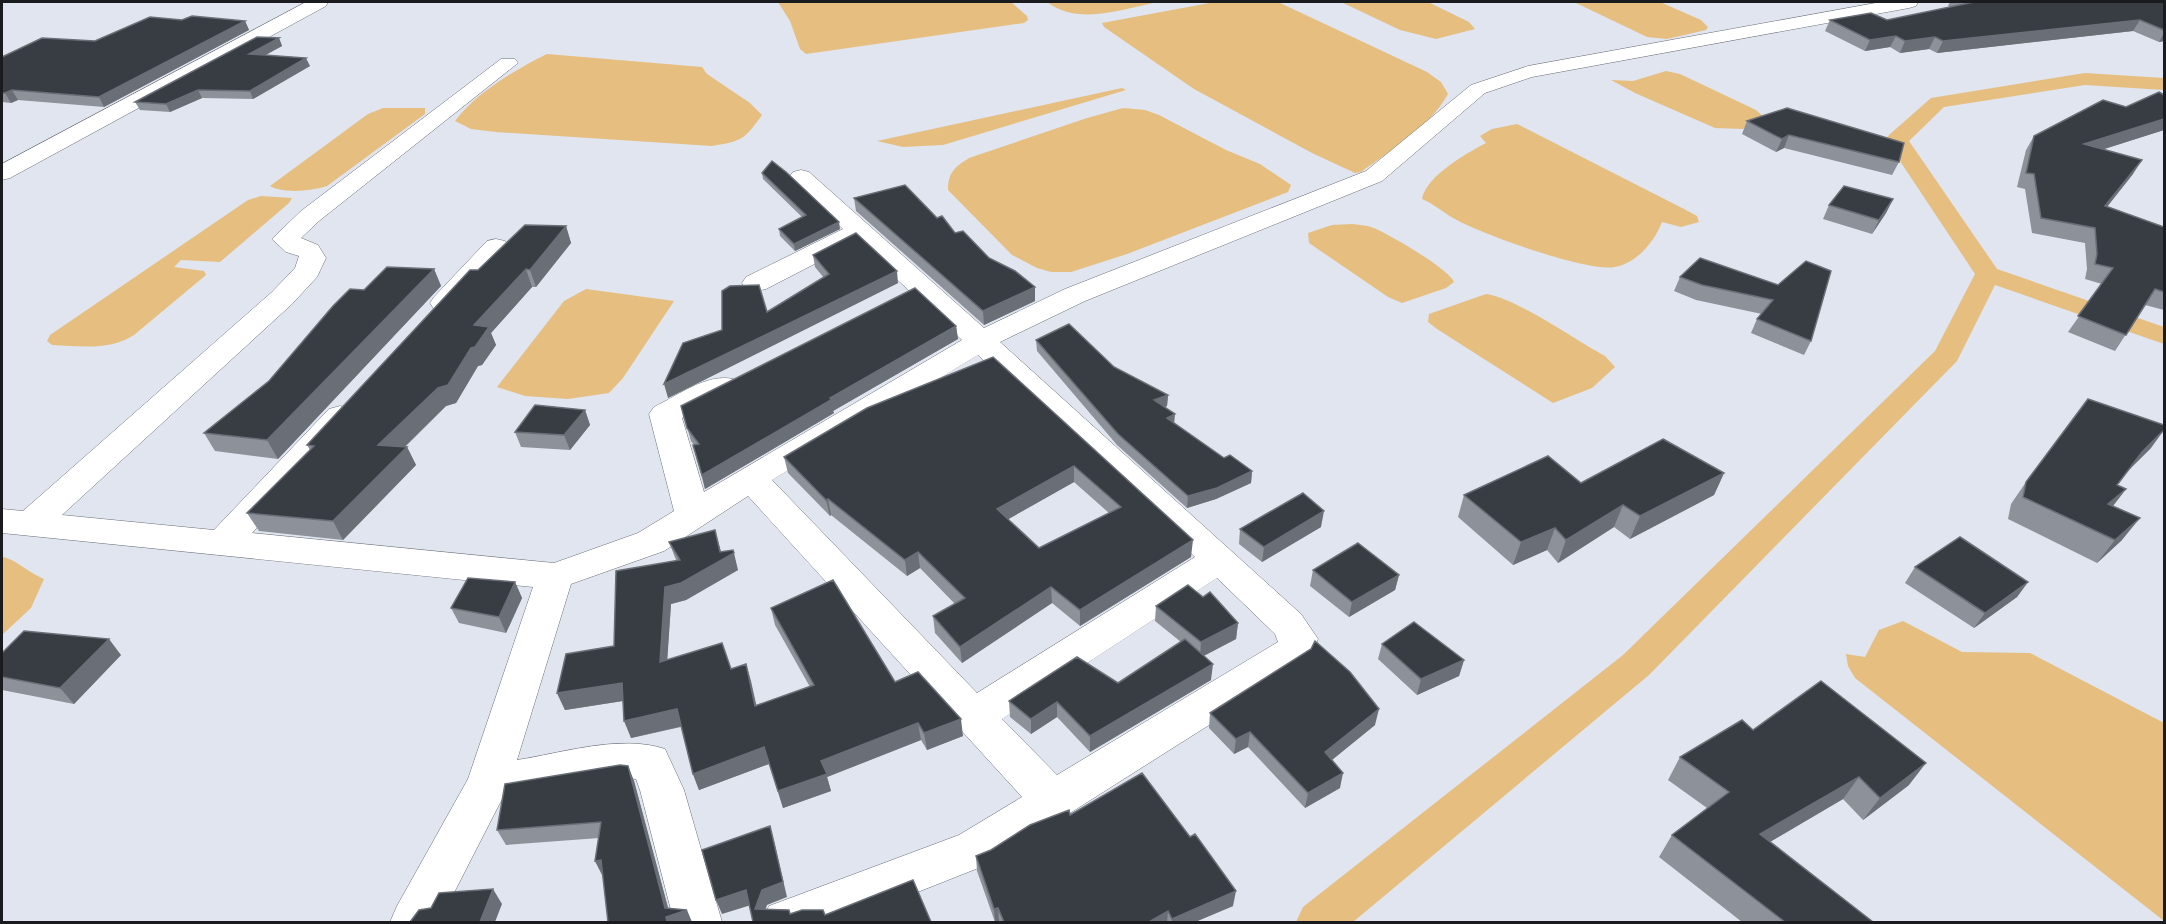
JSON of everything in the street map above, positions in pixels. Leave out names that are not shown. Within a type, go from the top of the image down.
[{"type":"street","points":[[2,173],[319,2]]},
{"type":"street","points":[[2,521],[555,576],[651,542],[751,478],[980,341],[1075,295],[1374,176],[1478,89],[1528,72],[1909,2]]},
{"type":"street","points":[[30,524],[282,298],[307,271],[314,258],[309,251],[285,239],[310,216],[508,63]]},
{"type":"street","points":[[786,922],[975,849],[1293,652],[1299,639],[1220,559],[980,341],[909,292],[862,231],[801,177]]},
{"type":"street","points":[[756,283],[862,231]]},
{"type":"street","points":[[423,326],[496,248]]},
{"type":"street","points":[[693,515],[665,414],[750,372]]},
{"type":"street","points":[[222,543],[359,395]]},
{"type":"street","points":[[751,478],[1054,802]]},
{"type":"street","points":[[974,716],[1220,559]]},
{"type":"street","points":[[414,922],[488,783],[555,576]]},
{"type":"street","points":[[488,783],[627,760],[650,762],[662,790],[698,922]]},
{"type":"shaded area","points":[[778,2],[1011,2],[1027,16],[1028,20],[1024,23],[806,54],[800,49],[790,21]]},
{"type":"shaded area","points":[[1047,2],[1158,2],[1101,14],[1087,14],[1072,13]]},
{"type":"shaded area","points":[[1215,2],[1278,2],[1427,72],[1441,82],[1448,94],[1420,128],[1361,172],[1355,173],[1312,153],[1194,89],[1104,27],[1102,23]]},
{"type":"shaded area","points":[[1341,2],[1428,2],[1469,22],[1475,29],[1436,39],[1400,30]]},
{"type":"shaded area","points":[[1574,2],[1660,2],[1701,20],[1708,27],[1706,30],[1667,39],[1647,37]]},
{"type":"shaded area","points":[[547,54],[702,67],[707,74],[750,103],[762,115],[742,138],[712,146],[496,132],[471,129],[455,121],[485,91]]},
{"type":"shaded area","points":[[1666,71],[1680,74],[1756,110],[1766,119],[1763,124],[1743,129],[1715,128],[1611,80],[1633,81]]},
{"type":"shaded area","points":[[1122,88],[1126,90],[943,145],[903,147],[877,141]]},
{"type":"shaded area","points":[[383,108],[425,108],[425,114],[327,186],[298,191],[276,189],[270,186],[368,114]]},
{"type":"shaded area","points":[[1123,108],[1145,110],[1159,115],[1226,150],[1260,164],[1291,185],[1288,192],[1127,254],[1071,272],[1051,272],[1037,268],[1012,255],[948,190],[949,179],[953,171],[969,158]]},
{"type":"shaded area","points":[[1517,124],[1697,216],[1699,222],[1681,227],[1662,222],[1650,244],[1638,256],[1623,265],[1602,267],[1559,258],[1508,242],[1466,225],[1422,199],[1431,182],[1448,166],[1486,143],[1480,136],[1492,129]]},
{"type":"shaded area","points":[[261,196],[292,198],[220,262],[181,260],[174,267],[204,271],[206,275],[134,335],[115,343],[94,346],[52,345],[47,341],[50,335],[248,200]]},
{"type":"shaded area","points":[[1352,224],[1371,227],[1403,243],[1441,269],[1454,282],[1446,288],[1402,303],[1388,297],[1309,243],[1308,233],[1332,225]]},
{"type":"shaded area","points":[[586,289],[674,301],[623,378],[609,393],[568,399],[525,396],[497,387],[564,301]]},
{"type":"shaded area","points":[[1486,294],[1514,303],[1546,320],[1605,356],[1615,367],[1592,388],[1553,403],[1428,322],[1429,314]]},
{"type":"shaded area","points":[[2,557],[12,560],[44,579],[31,608],[2,635]]},
{"type":"shaded area","points":[[1903,621],[1962,652],[2030,653],[2164,723],[2164,921],[1855,678],[1848,666],[1846,654],[1865,657],[1879,630]]},
{"type":"building","points":[[1974,2],[2164,2],[2164,30],[2140,20],[1943,41],[1935,37],[1905,41],[1896,36],[1870,40],[1830,20],[1871,13],[1887,20]]},
{"type":"building","points":[[192,16],[245,21],[99,97],[12,90],[2,93],[2,57],[42,38],[95,41],[150,17],[182,20]]},
{"type":"building","points":[[257,37],[279,38],[249,54],[306,58],[250,91],[198,90],[166,104],[135,102]]},
{"type":"building","points":[[2159,92],[2164,95],[2164,119],[2084,144],[2142,160],[2105,206],[2164,227],[2164,292],[2155,289],[2126,335],[2078,316],[2113,268],[2095,264],[2097,254],[2095,228],[2041,218],[2034,174],[2026,173],[2034,136],[2103,100],[2126,107]]},
{"type":"building","points":[[1787,108],[1904,143],[1899,162],[1789,135],[1782,139],[1747,121]]},
{"type":"building","points":[[772,161],[839,222],[794,244],[779,229],[806,215],[762,173]]},
{"type":"building","points":[[905,185],[937,218],[942,216],[955,233],[963,231],[989,258],[1015,271],[1035,287],[983,311],[854,198]]},
{"type":"building","points":[[1844,186],[1893,199],[1879,220],[1829,205]]},
{"type":"building","points":[[525,225],[566,226],[530,270],[526,269],[474,325],[489,327],[475,347],[471,348],[448,385],[438,388],[378,445],[407,447],[333,521],[247,513],[314,446],[307,445],[470,270],[478,270]]},
{"type":"building","points":[[856,233],[897,271],[664,384],[683,343],[722,330],[722,291],[730,286],[759,285],[767,312],[829,274],[813,255]]},
{"type":"building","points":[[1700,258],[1778,285],[1806,261],[1831,271],[1811,341],[1757,319],[1773,300],[1702,285],[1680,277]]},
{"type":"building","points":[[387,267],[434,269],[267,440],[204,433],[269,381],[350,289],[364,290]]},
{"type":"building","points":[[915,288],[956,326],[702,475],[693,445],[699,444],[687,428],[681,406]]},
{"type":"building","points":[[1069,324],[1114,367],[1168,395],[1154,400],[1175,414],[1167,418],[1224,458],[1230,455],[1252,471],[1217,488],[1188,496],[1118,434],[1036,340]]},
{"type":"building","points":[[993,357],[1193,540],[1080,610],[1051,587],[960,647],[933,616],[965,598],[918,552],[905,560],[828,499],[826,500],[784,457],[867,408]],"holes":[[[1074,466],[1121,507],[1039,548],[997,509]]]},
{"type":"building","points":[[2088,399],[2164,425],[2164,430],[2142,452],[2117,485],[2126,489],[2108,504],[2140,518],[2115,540],[2023,497],[2026,482]]},
{"type":"building","points":[[535,405],[585,410],[564,435],[515,432]]},
{"type":"building","points":[[1663,439],[1724,473],[1640,516],[1623,505],[1566,540],[1555,528],[1521,542],[1464,495],[1548,456],[1581,483]]},
{"type":"building","points":[[1303,493],[1324,511],[1264,547],[1240,529]]},
{"type":"building","points":[[715,530],[720,552],[733,550],[734,553],[681,583],[665,587],[660,662],[722,643],[731,669],[746,664],[755,706],[814,685],[771,608],[833,580],[895,682],[918,672],[961,719],[924,733],[918,723],[821,761],[827,774],[778,791],[764,747],[693,774],[677,709],[624,721],[622,683],[557,693],[566,654],[614,646],[616,571],[680,560],[669,542]]},
{"type":"building","points":[[1960,537],[2028,582],[1985,613],[1915,567]]},
{"type":"building","points":[[1358,543],[1399,575],[1352,602],[1313,570]]},
{"type":"building","points":[[468,578],[515,582],[499,617],[451,608]]},
{"type":"building","points":[[1188,585],[1203,597],[1210,592],[1238,623],[1201,642],[1156,606]]},
{"type":"building","points":[[1414,622],[1464,660],[1421,679],[1382,644]]},
{"type":"building","points":[[24,631],[109,639],[60,688],[2,677],[2,653]]},
{"type":"building","points":[[1185,639],[1213,664],[1090,736],[1057,702],[1031,719],[1009,701],[1077,657],[1118,683]]},
{"type":"building","points":[[1315,641],[1350,672],[1379,709],[1325,752],[1343,773],[1308,793],[1250,732],[1236,739],[1210,713],[1311,649]]},
{"type":"building","points":[[1821,681],[1926,763],[1880,798],[1859,777],[1760,834],[1873,922],[1785,922],[1672,835],[1729,792],[1680,757],[1742,720],[1753,730]]},
{"type":"building","points":[[620,765],[628,766],[665,908],[687,910],[666,917],[667,922],[608,922],[601,860],[595,861],[601,822],[497,830],[505,784]]},
{"type":"building","points":[[1142,773],[1190,837],[1195,834],[1236,891],[1172,919],[1168,911],[1149,922],[1004,922],[998,908],[994,909],[976,856],[991,850],[1030,825],[1069,810],[1070,815]]},
{"type":"building","points":[[770,826],[783,882],[762,890],[755,909],[789,910],[790,914],[802,910],[823,910],[825,915],[913,880],[931,922],[753,922],[746,890],[716,900],[702,850]]},
{"type":"building","points":[[493,889],[480,922],[410,922],[419,910],[431,908],[439,893]]},
{"type":"waterway","points":[[1988,274],[1897,140],[1938,102],[2085,79],[2164,84]]},
{"type":"waterway","points":[[1319,922],[1636,665],[1947,355],[1988,274]]},
{"type":"waterway","points":[[1988,274],[2164,336]]}]
